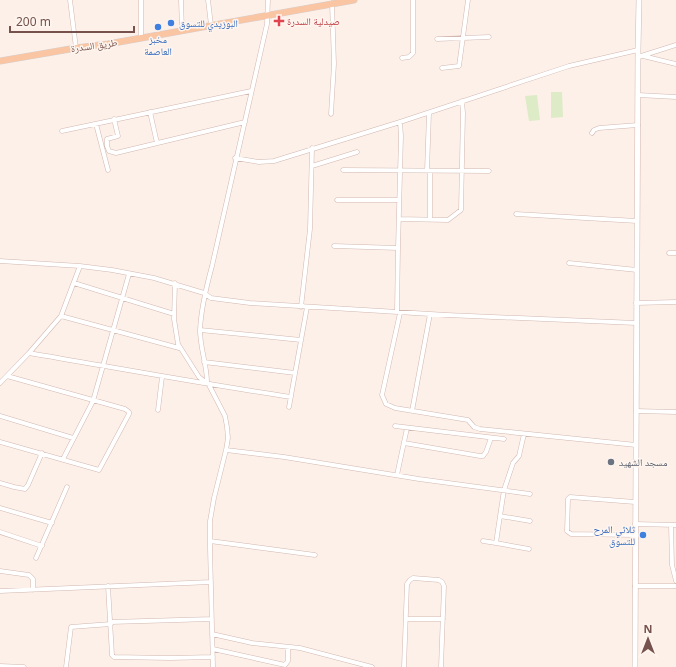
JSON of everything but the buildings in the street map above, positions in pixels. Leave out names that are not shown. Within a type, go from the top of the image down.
[{"type":"main road","name":"طريق السدرة","points":[[0,61],[141,38],[328,3],[354,0]]},
{"type":"street","points":[[70,0],[76,48]]},
{"type":"street","points":[[140,0],[141,38]]},
{"type":"street","points":[[181,0],[182,30]]},
{"type":"street","points":[[208,0],[211,25]]},
{"type":"street","points":[[213,667],[210,541],[212,507],[226,450],[228,431],[225,416],[208,384],[200,330],[204,293],[245,122],[268,15],[268,0]]},
{"type":"street","points":[[402,58],[409,57],[413,53],[412,0]]},
{"type":"street","points":[[442,68],[459,66],[468,0]]},
{"type":"street","points":[[635,667],[636,303],[638,95],[640,56],[638,50],[639,0]]},
{"type":"street","points":[[328,3],[334,64],[330,114]]},
{"type":"street","points":[[437,39],[489,37]]},
{"type":"street","points":[[640,56],[676,45]]},
{"type":"street","points":[[236,158],[259,162],[274,161],[429,113],[569,66],[638,50]]},
{"type":"street","points":[[640,56],[676,64]]},
{"type":"street","points":[[62,131],[251,90]]},
{"type":"street","points":[[638,95],[676,97]]},
{"type":"street","points":[[399,218],[448,220],[461,210],[462,101]]},
{"type":"street","points":[[150,112],[157,144]]},
{"type":"street","points":[[429,113],[430,219]]},
{"type":"street","points":[[114,119],[118,136],[107,139],[108,149],[111,152],[116,153],[245,122]]},
{"type":"street","points":[[400,122],[402,136],[399,200],[398,312],[382,396],[386,404],[412,411],[468,420],[474,427],[480,429],[636,446]]},
{"type":"street","points":[[96,124],[108,170]]},
{"type":"street","points":[[592,133],[594,130],[599,128],[638,125]]},
{"type":"street","points":[[301,307],[310,229],[312,148]]},
{"type":"street","points":[[312,166],[357,152]]},
{"type":"street","points":[[343,170],[489,171]]},
{"type":"street","points":[[337,200],[399,200]]},
{"type":"street","points":[[516,214],[637,221]]},
{"type":"street","points":[[334,246],[398,248]]},
{"type":"street","points":[[669,253],[676,253]]},
{"type":"street","points":[[0,261],[80,266],[112,270],[175,283],[219,300],[301,307],[636,323]]},
{"type":"street","points":[[569,263],[637,270]]},
{"type":"street","points":[[0,383],[30,353],[61,316],[80,266]]},
{"type":"street","points":[[63,459],[94,401],[129,274]]},
{"type":"street","points":[[74,283],[174,314]]},
{"type":"street","points":[[175,283],[175,331],[179,348],[199,377],[208,384]]},
{"type":"street","points":[[636,303],[676,302]]},
{"type":"street","points":[[289,407],[307,307]]},
{"type":"street","points":[[412,411],[430,314]]},
{"type":"street","points":[[61,316],[179,348]]},
{"type":"street","points":[[200,330],[301,340]]},
{"type":"street","points":[[30,353],[162,377],[190,380],[291,397]]},
{"type":"street","points":[[204,362],[295,373]]},
{"type":"street","points":[[0,442],[97,470],[100,469],[129,413],[125,409],[7,376]]},
{"type":"street","points":[[158,410],[162,377]]},
{"type":"street","points":[[636,411],[676,412]]},
{"type":"street","points":[[0,416],[73,438]]},
{"type":"street","points":[[395,426],[504,439]]},
{"type":"street","points":[[397,475],[407,428]]},
{"type":"street","points":[[496,543],[504,490],[513,463],[519,456],[524,434]]},
{"type":"street","points":[[404,443],[483,456],[491,438]]},
{"type":"street","points":[[226,450],[284,457],[530,494]]},
{"type":"street","points":[[0,483],[14,488],[25,489],[42,454]]},
{"type":"street","points":[[36,558],[67,487]]},
{"type":"street","points":[[635,502],[570,497],[568,499],[567,531],[570,534],[635,535]]},
{"type":"street","points":[[0,508],[52,523]]},
{"type":"street","points":[[500,516],[530,521]]},
{"type":"street","points":[[635,524],[674,525],[672,565],[676,581]]},
{"type":"street","points":[[0,532],[42,546]]},
{"type":"street","points":[[210,541],[314,555]]},
{"type":"street","points":[[483,541],[529,549]]},
{"type":"street","points":[[0,570],[29,575],[33,579],[33,590]]},
{"type":"street","points":[[404,667],[407,584],[413,578],[439,580],[444,586],[441,667]]},
{"type":"street","points":[[0,591],[211,582]]},
{"type":"street","points":[[108,586],[112,655],[114,657],[213,657]]},
{"type":"street","points":[[635,586],[676,586]]},
{"type":"street","points":[[66,667],[71,627],[111,623],[212,619]]},
{"type":"street","points":[[406,620],[443,619]]},
{"type":"street","points":[[212,634],[252,643],[312,651],[372,667]]},
{"type":"street","points":[[213,649],[285,665],[288,661],[288,648]]},
{"type":"street","points":[[0,666],[24,667]]},
{"type":"green space","points":[[551,92],[562,92],[563,117],[551,118]]},
{"type":"green space","points":[[537,95],[540,120],[529,121],[525,96]]},
{"type":"place","name":"صيدلية السدرة","points":[[279,21]]},
{"type":"place","name":"البوزيدي للتسوق","points":[[171,23]]},
{"type":"place","name":"مخبز العاصمة","points":[[158,27]]},
{"type":"place","name":"مسجد الشهيد","points":[[611,462]]},
{"type":"place","name":"ثلاثي المرح للتسوق","points":[[643,535]]}]
